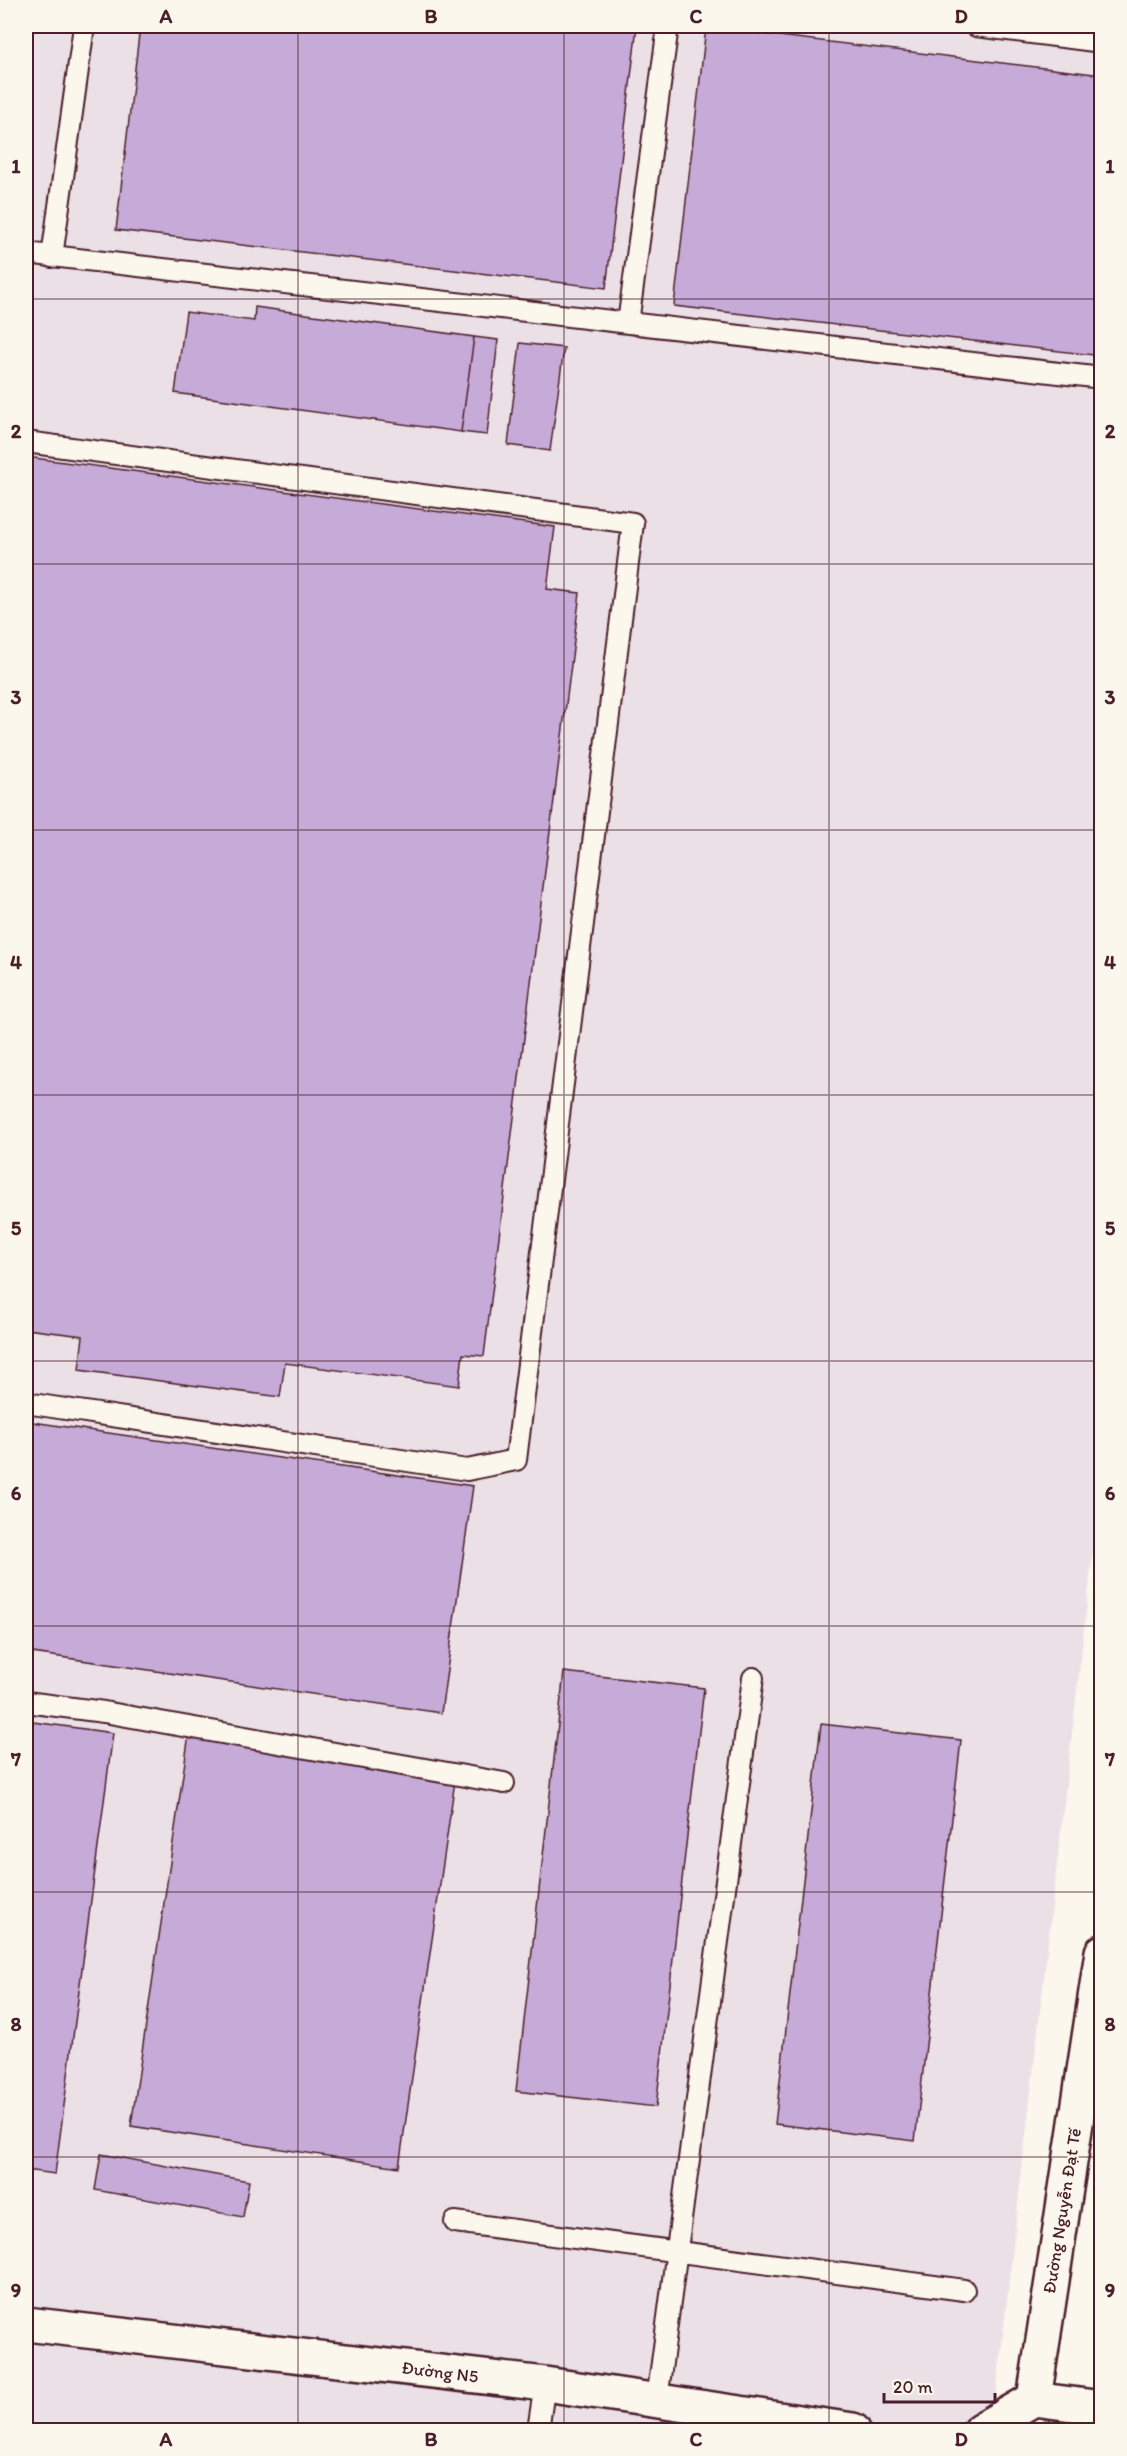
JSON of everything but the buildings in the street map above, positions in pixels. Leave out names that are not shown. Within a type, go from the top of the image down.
[{"type":"street","name":"Đường Nguyễn Đạt Tế","points":[[1034,2399],[1101,1952]]},
{"type":"street","name":"Đường N5","points":[[26,2324],[545,2384],[853,2430]]},
{"type":"street","points":[[980,2430],[1034,2399],[1101,2408]]},
{"type":"lane","points":[[52,256],[84,26]]},
{"type":"lane","points":[[628,323],[668,26]]},
{"type":"lane","points":[[976,26],[1101,42]]},
{"type":"lane","points":[[26,254],[1101,378]]},
{"type":"lane","points":[[26,442],[633,523],[516,1460],[467,1470],[26,1403]]},
{"type":"lane","points":[[657,2400],[753,1678]]},
{"type":"lane","points":[[26,1702],[104,1712],[504,1783]]},
{"type":"lane","points":[[454,2222],[964,2290]]},
{"type":"lane","points":[[538,2430],[545,2384]]},
{"type":"shaded area","points":[[26,26],[1101,26],[1102,1472],[992,2430],[26,2430]]}]
